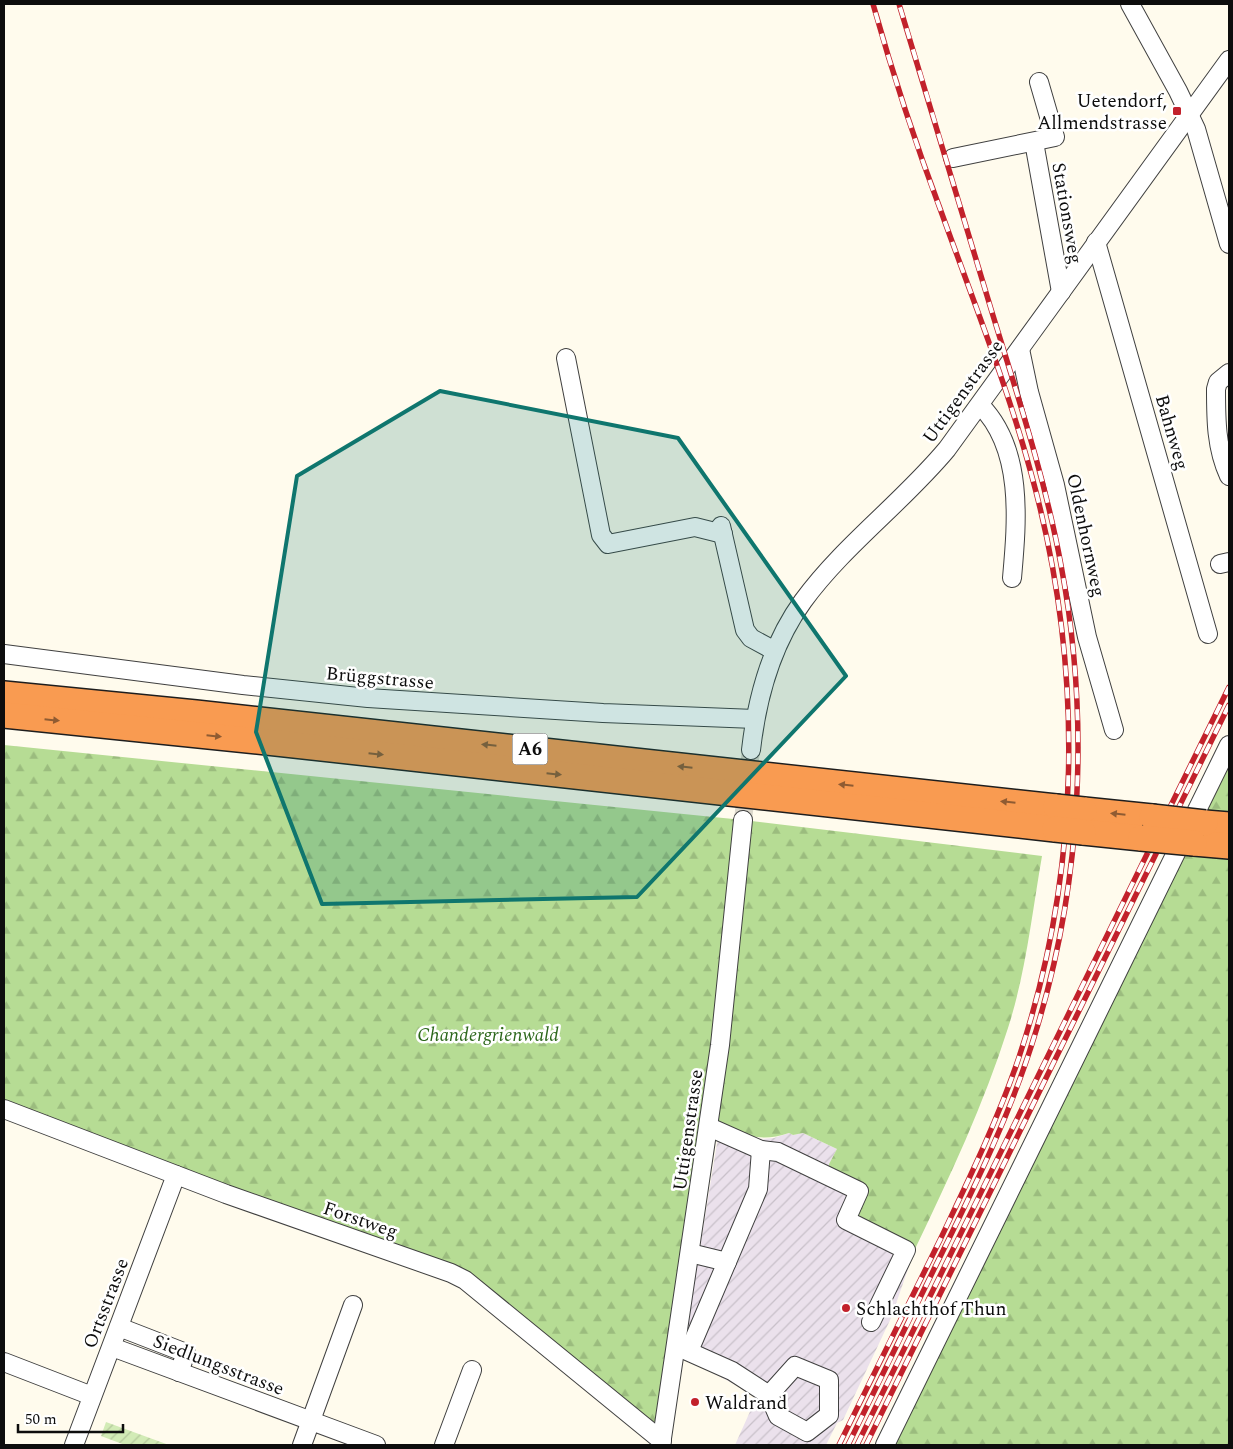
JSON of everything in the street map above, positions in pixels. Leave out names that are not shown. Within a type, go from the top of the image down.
[{"type":"highway","name":"A6","points":[[4,694],[223,716],[1056,818]]},
{"type":"highway","name":"A6","points":[[4,715],[1146,828],[1209,830],[1229,846]]},
{"type":"street","points":[[1130,4],[1190,114],[1205,155],[1229,244]]},
{"type":"street","name":"Uttigenstrasse","points":[[751,750],[755,719],[762,689],[775,651],[794,616],[814,587],[922,478],[980,405],[1229,60]]},
{"type":"street","points":[[953,158],[1056,137],[1039,82]]},
{"type":"street","name":"Stationsweg","points":[[1034,142],[1061,292]]},
{"type":"street","name":"Bahnweg","points":[[1096,242],[1208,634]]},
{"type":"street","name":"Oldenhornweg","points":[[1020,349],[1070,549],[1087,637],[1114,730]]},
{"type":"street","points":[[566,358],[601,535],[608,544],[695,527],[722,530],[745,630],[751,638],[775,651]]},
{"type":"street","points":[[1229,373],[1218,382],[1216,389],[1218,435],[1221,453],[1229,476]]},
{"type":"street","points":[[980,405],[995,424],[1001,438],[1009,459],[1015,488],[1016,526],[1012,578]]},
{"type":"street","name":"Brüggstrasse","points":[[4,654],[243,685],[368,698],[603,713],[755,719]]},
{"type":"street","points":[[885,1445],[1224,767],[1229,745]]},
{"type":"street","name":"Uttigenstrasse","points":[[662,1443],[682,1348],[690,1253],[720,1045],[743,820]]},
{"type":"street","name":"Forstweg","points":[[4,1109],[176,1175],[465,1280],[662,1443]]},
{"type":"street","points":[[709,1127],[761,1150],[778,1152],[859,1191],[846,1220],[906,1250],[871,1322]]},
{"type":"street","points":[[761,1150],[758,1189],[726,1262],[682,1348],[732,1371],[769,1395]]},
{"type":"street","name":"Ortsstrasse","points":[[74,1445],[176,1175]]},
{"type":"street","points":[[690,1253],[726,1262]]},
{"type":"street","points":[[302,1445],[353,1305]]},
{"type":"street","points":[[119,1327],[186,1353],[178,1372]]},
{"type":"street","name":"Siedlungsstrasse","points":[[112,1347],[376,1445]]},
{"type":"street","points":[[4,1362],[92,1396]]},
{"type":"street","points":[[444,1445],[472,1370]]},
{"type":"highlighted area","points":[[440,391],[678,438],[846,676],[637,897],[322,904],[256,732],[297,476]]},
{"type":"shaded area","points":[[720,1125],[745,1135],[762,1139],[774,1138],[789,1133],[793,1135],[803,1133],[837,1149],[829,1164],[868,1190],[860,1221],[915,1249],[891,1318],[843,1420],[837,1423],[826,1445],[735,1445],[757,1396],[682,1357]]},
{"type":"green space","name":"Chandergrienwald","points":[[4,745],[743,820],[1042,856],[1024,964],[1014,1007],[999,1056],[977,1112],[915,1249],[860,1221],[857,1213],[868,1190],[833,1174],[829,1170],[829,1164],[837,1149],[803,1133],[793,1135],[789,1133],[767,1137],[749,1136],[710,1120],[662,1441],[465,1280],[4,1109]]},
{"type":"green space","points":[[1219,766],[1229,769],[1229,1445],[885,1445]]},
{"type":"green space","points":[[106,1422],[169,1445],[125,1445],[101,1436]]},
{"type":"tunnel","points":[[743,820],[751,750]]},
{"type":"railway","points":[[839,1445],[970,1176],[1016,1066],[1038,993],[1054,920],[1064,845],[1068,771],[1067,696],[1061,621],[1049,547],[1031,473],[1000,375],[914,136],[873,4]]},
{"type":"railway","points":[[848,1445],[979,1176],[1016,1090],[1036,1031],[1063,917],[1072,858],[1077,800],[1076,682],[1070,623],[1061,565],[1047,500],[1030,436],[899,4]]},
{"type":"railway","points":[[857,1445],[1229,687]]},
{"type":"railway","points":[[866,1445],[1229,705]]},
{"type":"place","name":"Uetendorf, Allmendstrasse","points":[[1177,111]]},
{"type":"place","name":"Schlachthof Thun","points":[[846,1308]]},
{"type":"place","name":"Waldrand","points":[[695,1402]]}]
